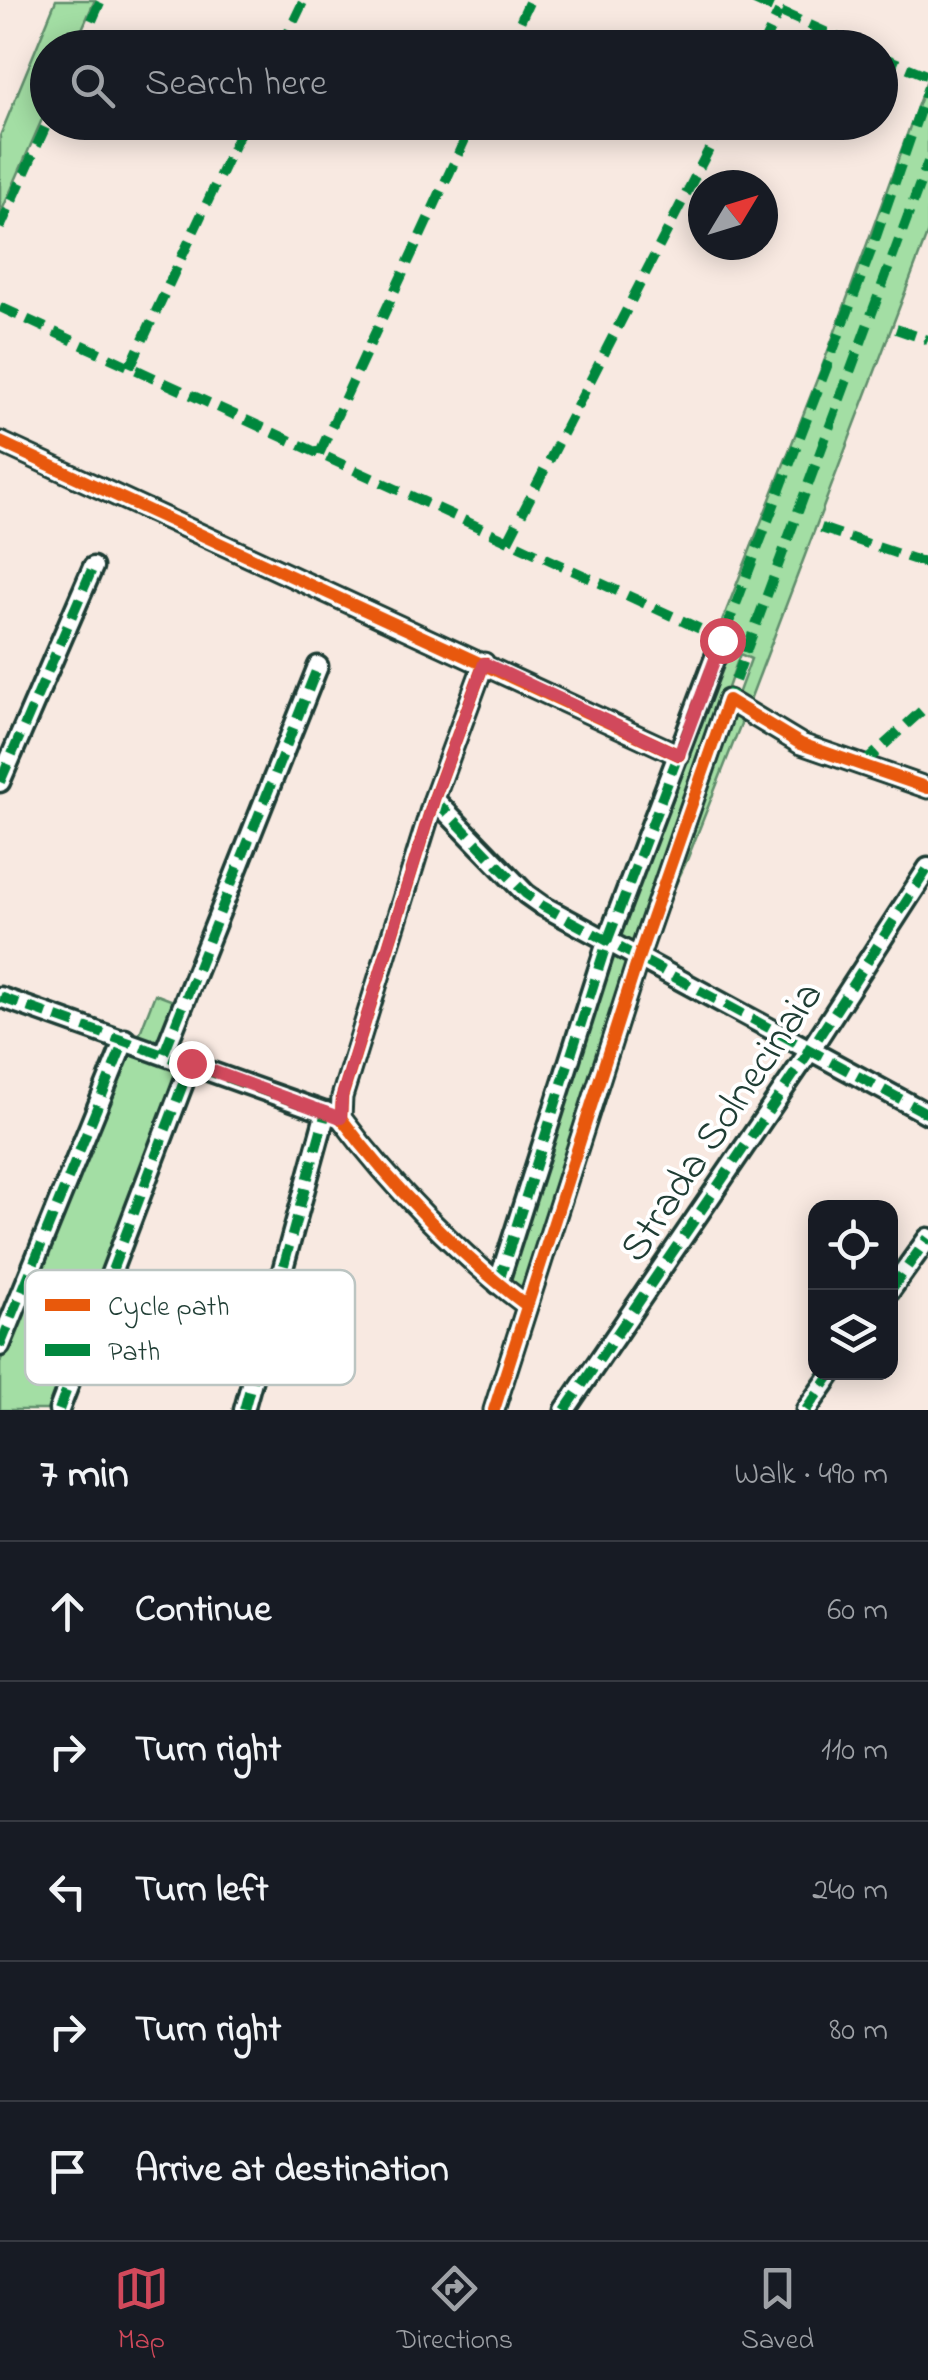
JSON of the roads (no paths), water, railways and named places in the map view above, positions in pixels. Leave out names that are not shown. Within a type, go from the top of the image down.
[{"type":"street","points":[[0,442],[679,755]]},
{"type":"street","points":[[0,782],[93,567]]},
{"type":"street","points":[[498,1284],[608,939],[722,640]]},
{"type":"street","points":[[287,1270],[434,799],[484,663]]},
{"type":"street","points":[[164,1053],[318,666]]},
{"type":"street","points":[[494,1410],[639,956],[728,700],[802,744],[928,788]]},
{"type":"street","points":[[434,799],[526,894],[543,906],[928,1114]]},
{"type":"street","name":"Strada Solnecinaia","points":[[565,1410],[809,1052],[928,868]]},
{"type":"street","points":[[0,997],[334,1115],[406,1194],[498,1284],[526,1305]]},
{"type":"street","points":[[31,1270],[125,1039]]},
{"type":"street","points":[[112,1270],[191,1063]]},
{"type":"street","points":[[891,1290],[928,1238]]},
{"type":"street","points":[[0,1346],[25,1285]]},
{"type":"street","points":[[806,1410],[827,1380]]},
{"type":"street","points":[[59,1410],[69,1385]]},
{"type":"street","points":[[244,1410],[252,1385]]}]
